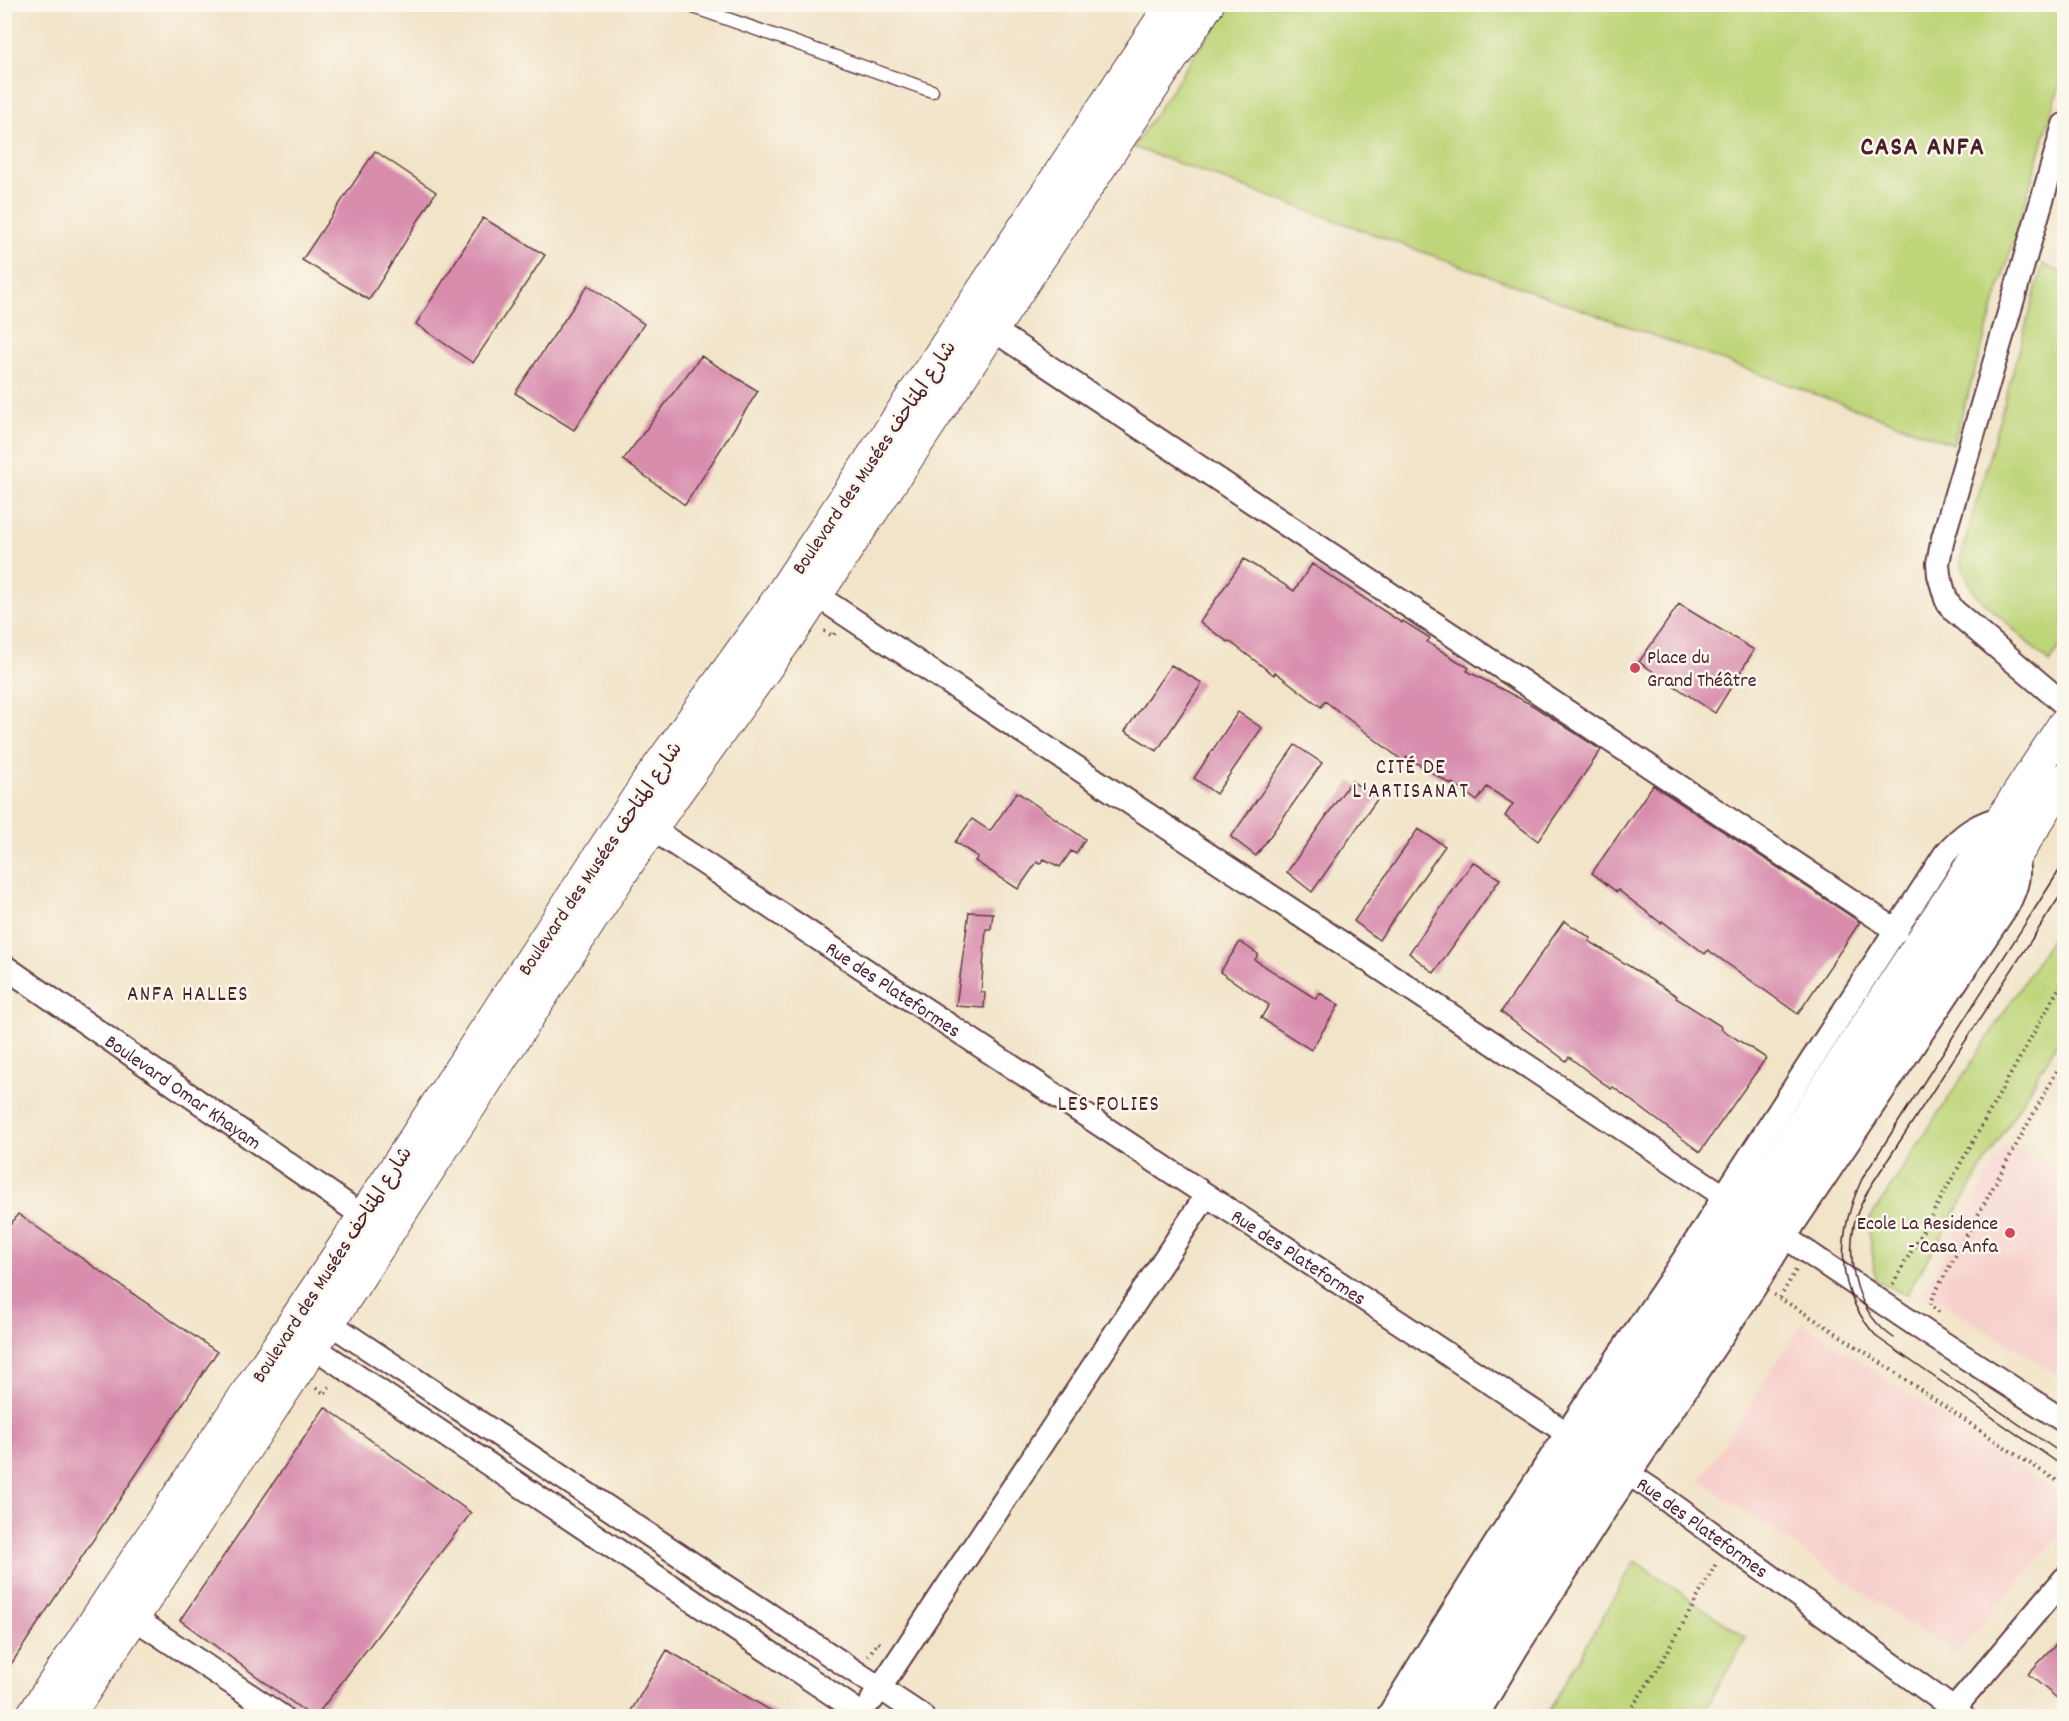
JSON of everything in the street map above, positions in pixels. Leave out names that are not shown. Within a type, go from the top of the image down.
[{"type":"street","name":"Boulevard des Musées شارع المتاحف","points":[[68,1716],[134,1618],[309,1327],[640,820],[771,610],[1173,4]]},
{"type":"street","name":"Boulevard des Musées شارع المتاحف","points":[[32,1716],[309,1327],[363,1216],[640,820],[816,595],[1208,4]]},
{"type":"street","points":[[2064,125],[1943,538],[1938,563],[1942,588],[1953,610],[2064,704]]},
{"type":"street","points":[[992,329],[1897,931]]},
{"type":"street","points":[[816,595],[1883,1301],[1929,1334],[2064,1421]]},
{"type":"street","points":[[1388,1716],[1438,1634],[1598,1455],[1757,1284],[1756,1218],[2005,817],[2062,734]]},
{"type":"street","points":[[1477,1716],[1523,1638],[1598,1455],[1696,1243],[1756,1218],[2016,855],[2064,779]]},
{"type":"street","points":[[1418,1716],[1598,1455],[1741,1274],[1756,1218],[1897,931],[1945,854],[1961,837],[1981,824],[2005,817]]},
{"type":"street","name":"Rue des Plateformes","points":[[640,820],[1598,1455],[1727,1545],[1954,1714]]},
{"type":"street","name":"Boulevard Omar Khayam","points":[[4,966],[363,1216]]},
{"type":"street","points":[[309,1327],[863,1716],[1206,1196]]},
{"type":"street","points":[[309,1327],[922,1716]]},
{"type":"street","points":[[1449,1716],[1598,1455]]},
{"type":"street","points":[[1954,1714],[2064,1579]]},
{"type":"street","points":[[134,1618],[281,1716]]},
{"type":"lane","points":[[685,4],[932,92]]},
{"type":"path","points":[[1883,1301],[2064,979]]},
{"type":"path","points":[[1929,1334],[1942,1315],[1930,1305],[1935,1293],[2064,1058]]},
{"type":"path","points":[[1780,1298],[1805,1251]]},
{"type":"path","points":[[1757,1284],[1819,1321],[1992,1439],[2064,1485]]},
{"type":"path","points":[[1626,1716],[1659,1667],[1727,1545]]},
{"type":"shaded area","name":"Ecole La Residence - Casa Anfa","points":[[2006,1142],[2064,1174],[2064,1378],[1924,1292]]},
{"type":"shaded area","points":[[1802,1323],[2064,1496],[2064,1531],[1955,1655],[1700,1481]]},
{"type":"green space","points":[[1228,5],[2064,5],[2064,71],[1953,444],[1133,147]]},
{"type":"green space","points":[[2043,264],[2064,274],[2064,640],[2050,663],[1974,593],[1960,561]]},
{"type":"green space","points":[[2064,920],[2064,1032],[1906,1295],[1876,1281],[1868,1222]]},
{"type":"green space","points":[[1635,1561],[1746,1638],[1701,1716],[1546,1716]]},
{"type":"building","points":[[375,151],[436,192],[369,300],[302,260]]},
{"type":"building","points":[[483,218],[545,255],[473,363],[416,324]]},
{"type":"building","points":[[588,285],[644,324],[574,430],[515,393]]},
{"type":"building","points":[[701,356],[758,391],[685,505],[623,460]]},
{"type":"building","points":[[1244,559],[1294,591],[1312,564],[1402,623],[1403,621],[1430,638],[1427,642],[1469,668],[1467,671],[1532,705],[1601,750],[1538,841],[1505,816],[1513,804],[1487,787],[1477,801],[1453,783],[1452,785],[1407,757],[1403,761],[1325,701],[1321,707],[1275,672],[1274,675],[1200,622]]},
{"type":"building","points":[[1679,604],[1754,650],[1715,713],[1639,662]]},
{"type":"building","points":[[1171,665],[1202,683],[1157,751],[1125,731]]},
{"type":"building","points":[[1238,712],[1262,728],[1216,794],[1194,778]]},
{"type":"building","points":[[1295,745],[1322,763],[1256,856],[1231,837]]},
{"type":"building","points":[[1351,781],[1378,798],[1312,892],[1287,872]]},
{"type":"building","points":[[1653,785],[1860,922],[1798,1014],[1708,950],[1705,954],[1592,873]]},
{"type":"building","points":[[1017,792],[1085,839],[1076,854],[1071,851],[1060,867],[1044,859],[1040,864],[1037,862],[1018,889],[975,861],[978,857],[955,842],[972,819],[990,831]]},
{"type":"building","points":[[1418,829],[1445,846],[1379,940],[1354,921]]},
{"type":"building","points":[[1473,862],[1500,879],[1434,973],[1409,953]]},
{"type":"building","points":[[969,912],[993,913],[991,929],[986,929],[981,992],[985,993],[984,1008],[956,1006]]},
{"type":"building","points":[[1564,921],[1591,938],[1589,941],[1677,996],[1676,998],[1766,1058],[1700,1152],[1613,1087],[1611,1089],[1569,1057],[1566,1061],[1501,1012]]},
{"type":"building","points":[[1240,942],[1258,954],[1255,960],[1316,999],[1320,993],[1339,1005],[1311,1050],[1261,1018],[1269,1005],[1220,972]]},
{"type":"building","points":[[18,1214],[217,1352],[4,1675],[4,1234]]},
{"type":"building","points":[[325,1407],[471,1513],[316,1716],[311,1716],[180,1620]]},
{"type":"building","points":[[2064,1636],[2064,1704],[2028,1674]]},
{"type":"building","points":[[667,1650],[780,1716],[628,1716]]},
{"type":"tram line","points":[[2064,863],[1862,1179],[1847,1221],[1843,1262],[1846,1281],[1853,1301],[1863,1320],[1878,1338],[2064,1467]]},
{"type":"tram line","points":[[1894,1338],[1871,1316],[1858,1288],[1852,1257],[1856,1215],[1870,1187],[2064,890]]},
{"type":"tram line","points":[[1941,1371],[2064,1455]]},
{"type":"place","name":"Place du Grand Théâtre","points":[[1635,668]]},
{"type":"place","name":"Ecole La Residence - Casa Anfa","points":[[2010,1233]]},
{"type":"district","name":"CASA ANFA","points":[[1923,145]]},
{"type":"district","name":"CITÉ DE L'ARTISANAT","points":[[1411,778]]},
{"type":"district","name":"ANFA HALLES","points":[[188,993]]},
{"type":"district","name":"LES FOLIES","points":[[1109,1103]]}]
